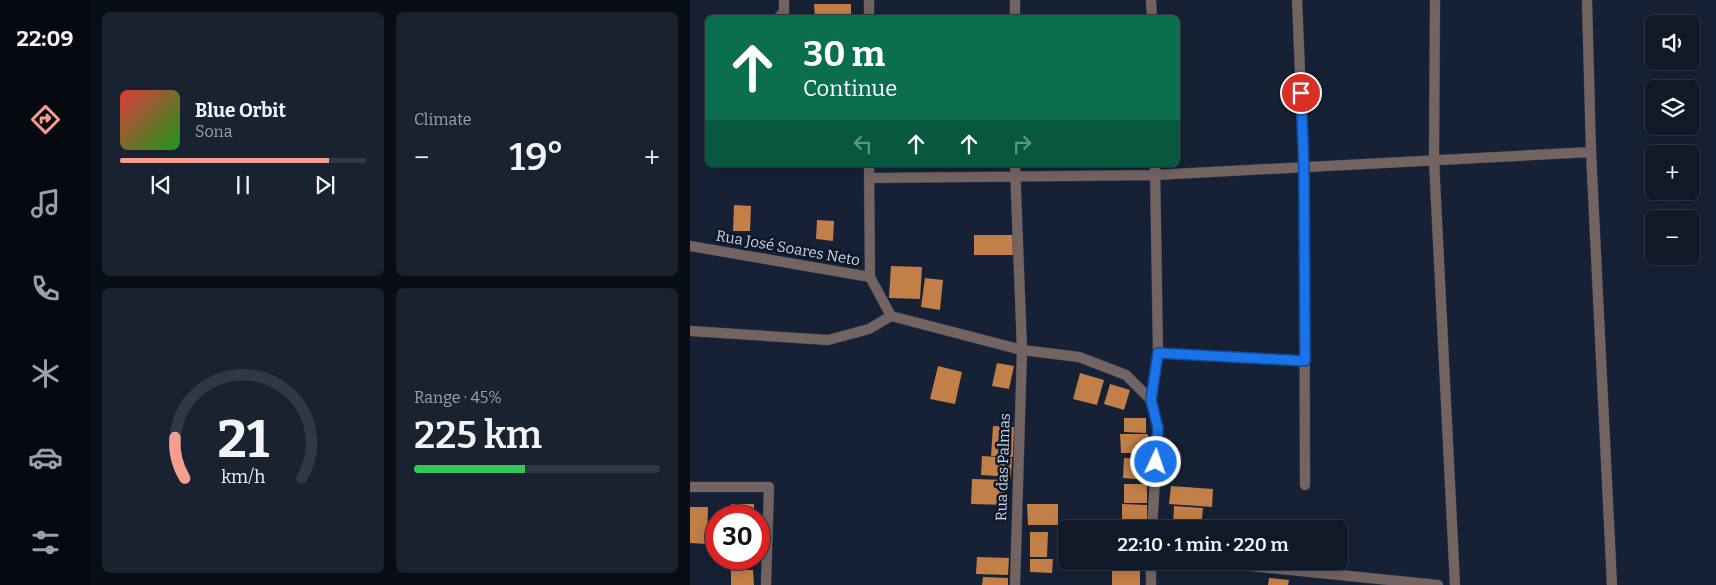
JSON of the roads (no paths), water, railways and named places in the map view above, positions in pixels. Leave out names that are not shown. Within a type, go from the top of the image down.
[{"type":"street","points":[[781,15],[784,12],[784,0]]},
{"type":"street","points":[[869,0],[869,15]]},
{"type":"street","points":[[1015,0],[1015,15]]},
{"type":"street","points":[[1151,0],[1152,15]]},
{"type":"street","points":[[1297,0],[1304,167],[1305,485]]},
{"type":"street","points":[[1435,0],[1434,160],[1455,585]]},
{"type":"street","points":[[1587,0],[1591,152],[1612,585]]},
{"type":"street","points":[[869,178],[1015,177],[1155,170],[1304,167],[1591,152]]},
{"type":"street","points":[[869,167],[870,277]]},
{"type":"street","name":"Rua das Palmas","points":[[1015,167],[1022,350],[1015,585]]},
{"type":"street","points":[[1153,520],[1158,428],[1151,400],[1158,353],[1155,170]]},
{"type":"street","name":"Rua José Soares Neto","points":[[690,246],[870,277],[891,316]]},
{"type":"street","points":[[690,331],[828,340],[870,329],[891,316],[1022,350],[1079,356],[1126,375],[1151,400]]},
{"type":"street","points":[[1158,353],[1305,361]]},
{"type":"street","points":[[690,487],[769,487],[766,585]]},
{"type":"street","points":[[1151,570],[1151,585]]},
{"type":"street","points":[[1290,570],[1438,585]]}]
